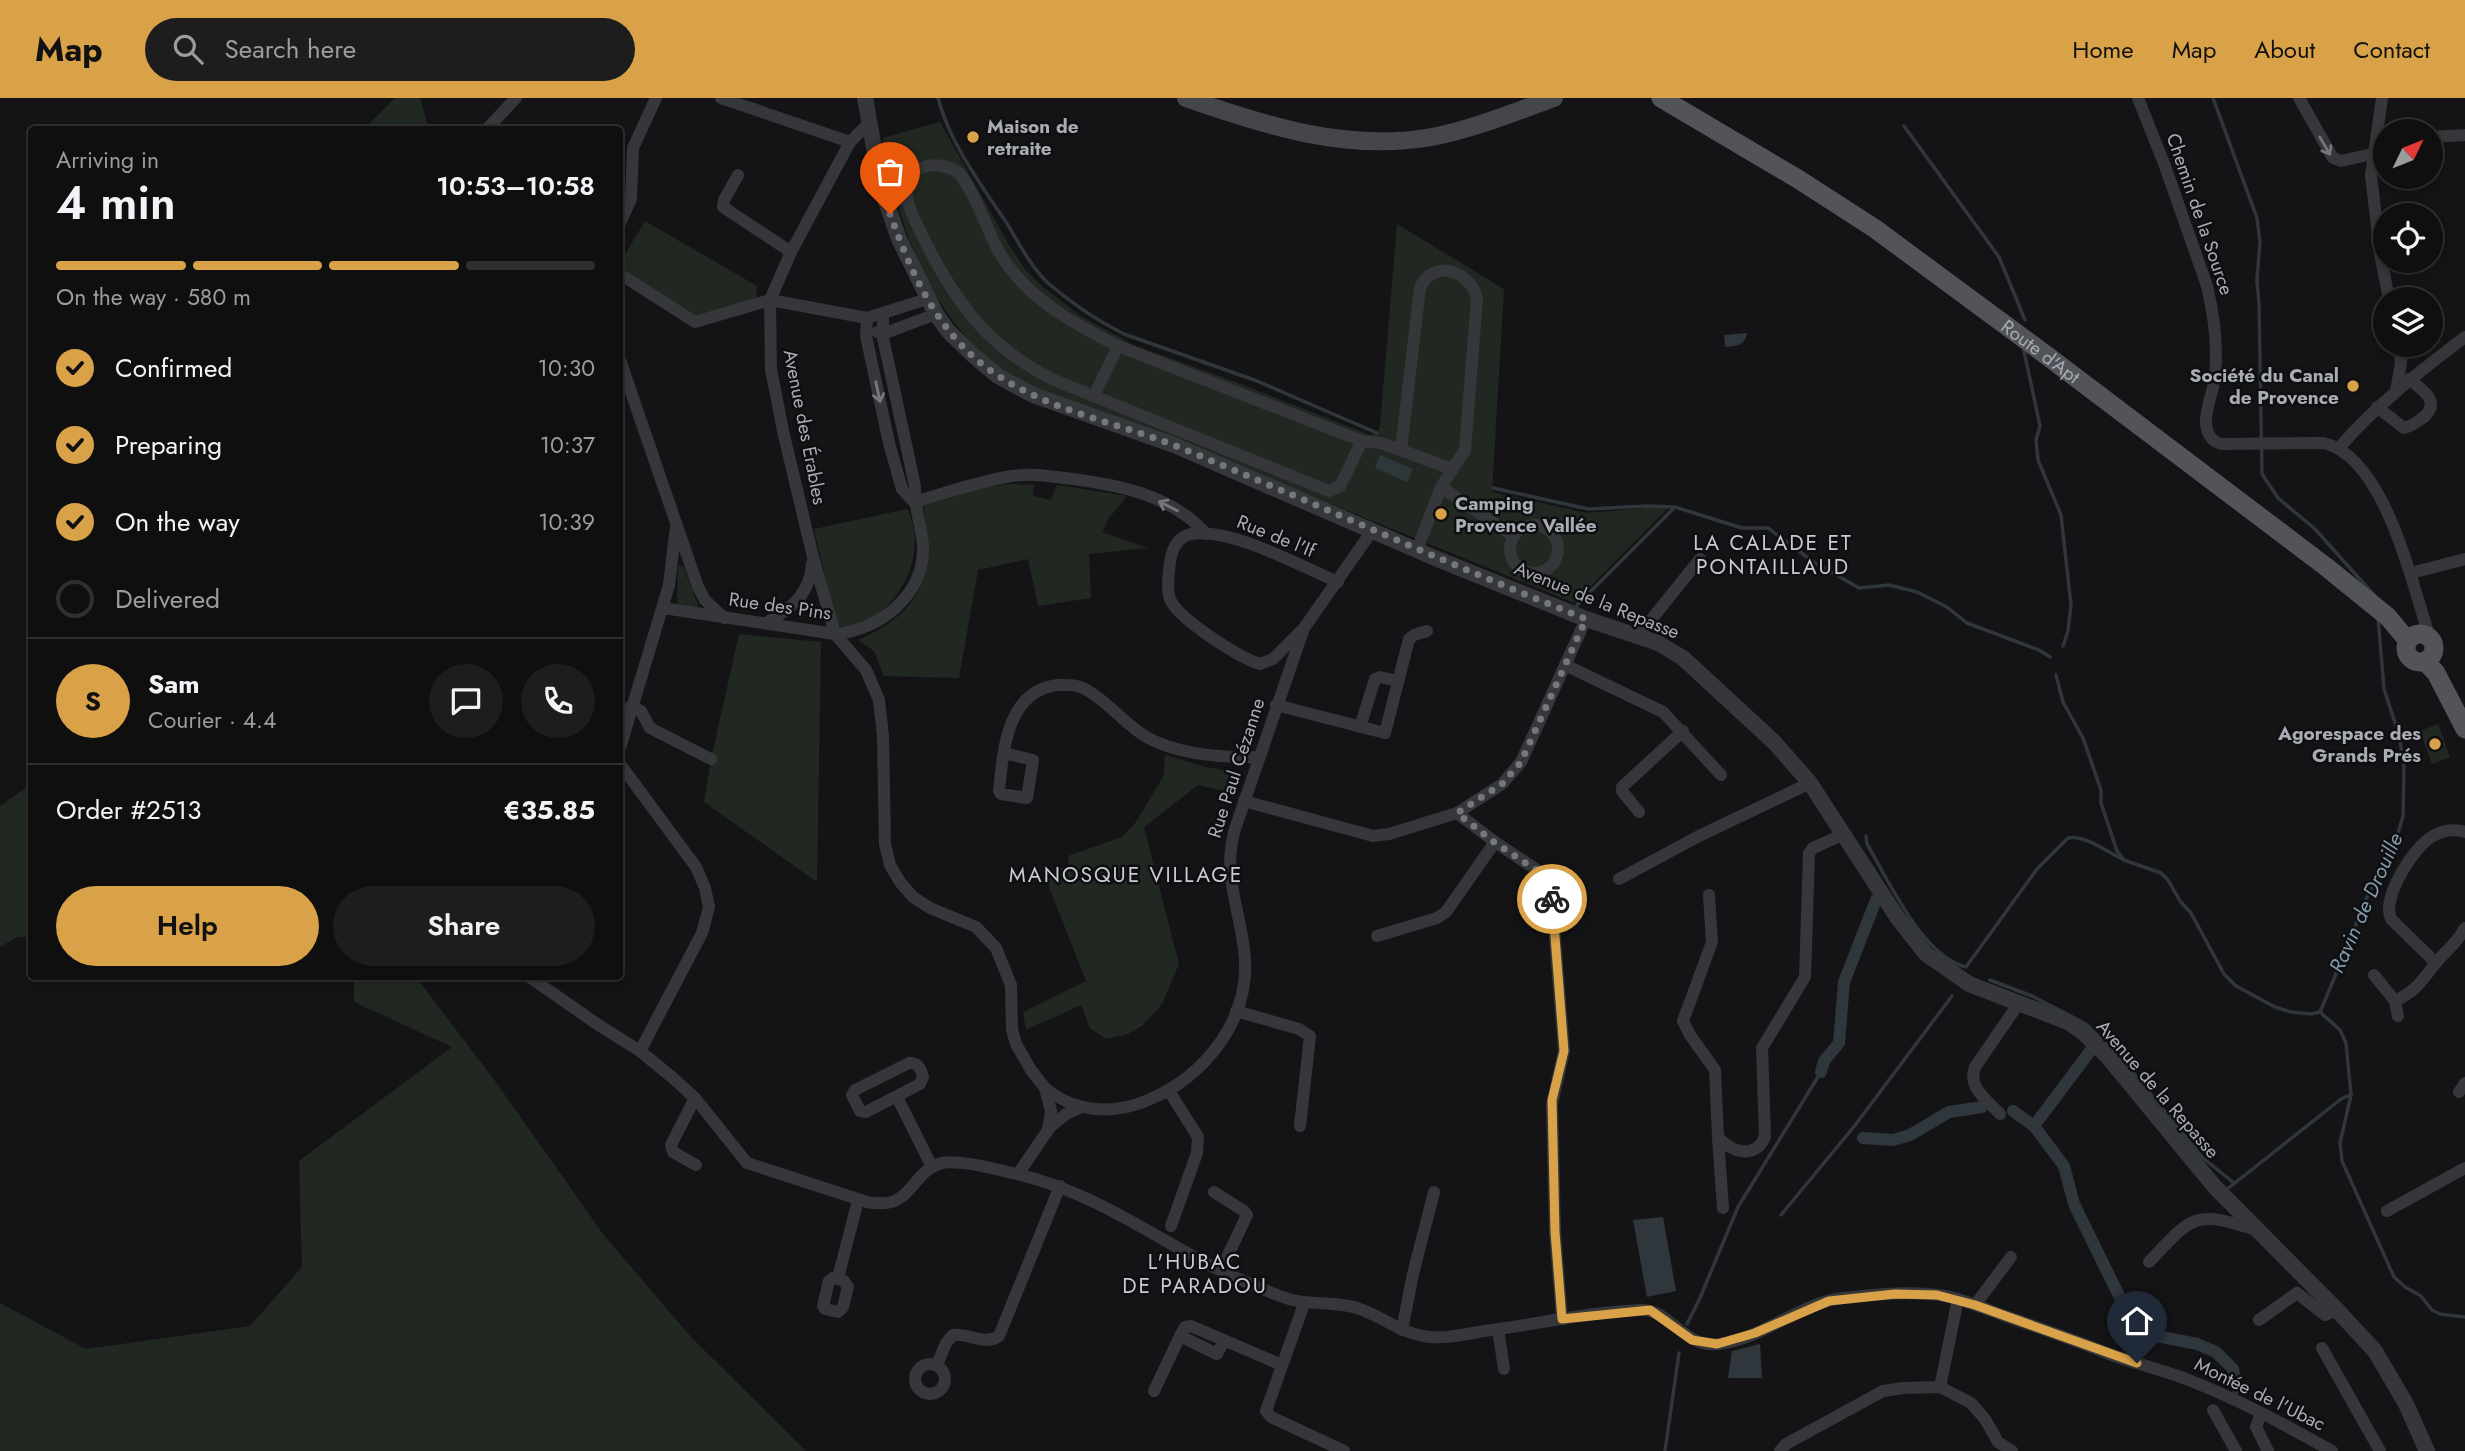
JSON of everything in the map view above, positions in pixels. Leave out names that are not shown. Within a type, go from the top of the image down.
[{"type":"main road","points":[[1186,98],[1273,127],[1307,135],[1360,141],[1428,137],[1459,131],[1554,98]]},
{"type":"main road","points":[[1500,117],[1531,98]]},
{"type":"main road","name":"Route d'Apt","points":[[1665,99],[1874,228],[2264,518],[2418,640]]},
{"type":"main road","points":[[2418,640],[2465,729]]},
{"type":"street","points":[[490,126],[516,98]]},
{"type":"street","points":[[623,216],[631,199],[633,148],[656,98]]},
{"type":"street","points":[[721,98],[850,142]]},
{"type":"street","name":"Avenue de la Repasse","points":[[865,98],[881,187],[899,239],[936,314],[974,356],[1021,389],[1052,403],[1174,445],[1417,550],[1586,619],[1638,636],[1671,650],[1698,669],[1774,741],[1810,783],[1897,917],[1926,954],[1969,984],[2056,1016],[2085,1034],[2107,1056],[2214,1186],[2375,1351],[2406,1404],[2427,1451]]},
{"type":"street","name":"Chemin de la Source","points":[[2138,98],[2165,166],[2212,306],[2216,344],[2215,377],[2206,418],[2209,434],[2217,443],[2232,445],[2290,442],[2324,443],[2339,448]]},
{"type":"street","points":[[2299,98],[2333,158],[2341,161],[2373,148]]},
{"type":"street","points":[[2380,119],[2382,98]]},
{"type":"street","name":"Avenue des Érables","points":[[835,634],[813,557],[783,431],[771,369],[770,300],[791,252],[850,142],[868,124]]},
{"type":"street","points":[[2443,136],[2465,135]]},
{"type":"street","points":[[1362,442],[1340,486],[1329,491],[1054,380],[1027,366],[993,340],[969,315],[947,284],[917,226],[906,191],[912,176],[919,169],[936,164],[946,165],[959,173],[1000,252],[1024,283],[1066,319],[1118,346],[1362,442],[1381,443],[1452,469]]},
{"type":"street","points":[[738,175],[723,207],[791,252]]},
{"type":"street","points":[[2373,187],[2372,197],[2387,287]]},
{"type":"street","points":[[1401,450],[1420,288],[1432,274],[1457,272],[1469,282],[1478,298],[1465,450],[1441,487],[1417,550]]},
{"type":"street","points":[[623,276],[695,322],[770,300],[853,316],[882,333],[936,314]]},
{"type":"street","points":[[867,322],[927,299]]},
{"type":"street","name":"Rue des Pins","points":[[663,608],[835,634],[859,630],[876,623],[897,606],[913,586],[920,570],[923,548],[914,502],[915,486],[882,333],[883,314]]},
{"type":"street","name":"Rue des Pins","points":[[867,322],[866,336],[900,484],[914,502]]},
{"type":"street","points":[[2418,640],[2411,573],[2389,514],[2360,469],[2339,448],[2377,407],[2465,337]]},
{"type":"street","points":[[1094,396],[1118,346]]},
{"type":"street","points":[[2396,391],[2400,357]]},
{"type":"street","points":[[623,369],[702,596],[724,618]]},
{"type":"street","points":[[2377,407],[2404,428],[2419,421],[2430,410],[2430,399],[2409,379]]},
{"type":"street","points":[[914,502],[1021,475],[1060,478],[1125,487],[1175,509],[1206,534]]},
{"type":"street","points":[[1441,487],[1513,536]]},
{"type":"street","points":[[623,737],[670,582],[676,521]]},
{"type":"street","name":"Rue Paul Cézanne","points":[[1045,1088],[1062,1101],[1081,1107],[1124,1108],[1169,1091],[1185,1080],[1210,1056],[1224,1037],[1236,1010],[1244,979],[1245,954],[1230,877],[1229,858],[1244,801],[1304,628],[1372,531]]},
{"type":"street","name":"Rue de l'If","points":[[1304,628],[1273,659],[1260,664],[1183,617],[1169,596],[1171,554],[1182,538],[1193,534],[1237,539],[1338,582]]},
{"type":"street","points":[[672,559],[687,555]]},
{"type":"street","points":[[766,623],[786,611],[804,594],[811,577],[813,557]]},
{"type":"street","points":[[1638,636],[1700,559]]},
{"type":"street","points":[[2411,573],[2465,559]]},
{"type":"street","points":[[1244,801],[1373,836],[1457,813],[1502,784],[1521,762],[1586,619]]},
{"type":"street","points":[[1276,705],[1385,733],[1410,637],[1427,631]]},
{"type":"street","points":[[835,634],[866,670],[879,700],[883,736],[885,844],[892,869],[913,897],[930,908],[976,927],[996,948],[1011,985],[1014,1037],[1022,1055],[1045,1088],[1051,1108],[1048,1130]]},
{"type":"street","points":[[1565,665],[1663,712],[1721,775]]},
{"type":"street","points":[[1360,727],[1375,679],[1380,677],[1398,681]]},
{"type":"street","points":[[1005,751],[1013,718],[1027,698],[1047,687],[1070,685],[1089,691],[1132,727],[1157,742],[1205,755],[1259,757]]},
{"type":"street","points":[[631,706],[641,711],[650,728],[710,759]]},
{"type":"street","points":[[1639,812],[1622,791],[1622,787],[1683,731]]},
{"type":"street","points":[[623,768],[695,865],[705,888],[709,907],[702,933],[640,1051]]},
{"type":"street","points":[[1619,879],[1699,836],[1810,783]]},
{"type":"street","points":[[1457,813],[1494,842],[1543,874],[1551,888],[1564,1051],[1552,1100],[1555,1232],[1562,1319]]},
{"type":"street","points":[[2436,962],[2391,919],[2388,912],[2391,897],[2409,861],[2427,840],[2443,831],[2465,832]]},
{"type":"street","points":[[1718,1137],[1730,1149],[1740,1152],[1756,1148],[1765,1140],[1762,1048],[1805,977],[1809,853],[1813,848],[1844,834]]},
{"type":"street","points":[[1377,936],[1437,918],[1446,912],[1494,842]]},
{"type":"street","points":[[1709,895],[1712,942],[1684,1021],[1690,1035],[1715,1070],[1723,1208]]},
{"type":"street","points":[[2395,1001],[2421,984],[2436,962],[2455,946],[2465,928]]},
{"type":"street","points":[[2374,975],[2395,1001],[2398,1016]]},
{"type":"street","points":[[534,980],[640,1051],[695,1098],[747,1163],[858,1200],[880,1204],[893,1201],[906,1194],[932,1167],[897,1097]]},
{"type":"street","points":[[2000,1114],[1976,1088],[1972,1075],[2019,1003]]},
{"type":"street","points":[[1236,1010],[1299,1029],[1310,1036],[1300,1126]]},
{"type":"street","points":[[914,1063],[921,1070],[923,1081],[897,1097],[864,1113],[859,1110],[852,1095],[855,1090],[914,1063]]},
{"type":"street","points":[[1169,1091],[1199,1141],[1198,1153],[1171,1226]]},
{"type":"street","points":[[695,1098],[671,1145],[673,1152],[696,1165]]},
{"type":"street","points":[[1018,1174],[1048,1130],[1061,1117],[1081,1107]]},
{"type":"street","name":"Montée de l'Ubac","points":[[932,1167],[952,1162],[1018,1174],[1060,1186],[1110,1209],[1221,1270],[1279,1296],[1304,1304],[1348,1306],[1369,1313],[1402,1330],[1432,1337],[1650,1310],[1692,1340],[1717,1344],[1755,1333],[1837,1299],[1919,1294],[1958,1299],[2121,1359],[2187,1379],[2332,1451]]},
{"type":"street","points":[[2387,1212],[2465,1168]]},
{"type":"street","points":[[937,1366],[946,1343],[953,1335],[988,1341],[999,1336],[1060,1186]]},
{"type":"street","points":[[1214,1192],[1244,1211],[1247,1216],[1221,1270]]},
{"type":"street","points":[[1402,1330],[1434,1192]]},
{"type":"street","points":[[838,1279],[858,1200]]},
{"type":"street","points":[[2149,1262],[2182,1228],[2200,1219],[2220,1219],[2258,1230]]},
{"type":"street","points":[[1975,1305],[2011,1257]]},
{"type":"street","points":[[2259,1320],[2297,1293],[2325,1315],[2337,1310]]},
{"type":"street","points":[[1940,1387],[1958,1299]]},
{"type":"street","points":[[1304,1304],[1266,1408],[1267,1413],[1344,1451]]},
{"type":"street","points":[[1498,1329],[1504,1369]]},
{"type":"street","points":[[1154,1391],[1180,1336],[1217,1353],[1224,1341],[1282,1365]]},
{"type":"street","points":[[2322,1348],[2380,1451]]},
{"type":"street","points":[[1780,1451],[1786,1444],[1883,1391],[1940,1387],[1971,1403],[1985,1419],[1998,1442],[2012,1451]]},
{"type":"street","points":[[2213,1410],[2236,1451]]},
{"type":"street","points":[[2260,1414],[2256,1427],[2268,1451]]},
{"type":"shaded area","points":[[395,98],[420,98],[428,126],[367,126]]},
{"type":"shaded area","points":[[940,122],[1025,269],[1043,287],[1081,316],[1134,345],[1370,435],[1377,433],[1380,426],[1397,224],[1504,289],[1492,492],[1587,513],[1670,506],[1574,603],[1108,413],[1064,401],[1022,383],[991,361],[965,336],[943,307],[925,276],[899,209],[882,138]]},
{"type":"shaded area","points":[[645,221],[757,286],[756,301],[696,316],[623,269],[623,258]]},
{"type":"shaded area","points":[[1747,333],[1742,343],[1725,347],[1724,335]]},
{"type":"shaded area","points":[[1380,455],[1413,469],[1407,482],[1375,468]]},
{"type":"shaded area","points":[[1010,484],[1034,485],[1033,496],[1051,500],[1057,485],[1127,496],[1109,518],[1102,532],[1148,548],[1089,554],[1091,598],[1038,606],[1028,559],[978,570],[959,678],[884,676],[874,651],[858,640],[898,617],[919,588],[925,571],[927,552],[923,506],[980,488]]},
{"type":"shaded area","points":[[907,509],[915,542],[908,575],[899,591],[876,616],[855,627],[839,625],[836,623],[814,529]]},
{"type":"shaded area","points":[[678,565],[683,566],[697,608],[677,604]]},
{"type":"shaded area","points":[[739,634],[821,642],[817,882],[704,802]]},
{"type":"shaded area","name":"Agorespace des Grands Prés","points":[[2438,724],[2450,757],[2432,764],[2420,731]]},
{"type":"shaded area","points":[[1165,755],[1205,767],[1243,773],[1236,794],[1198,785],[1144,827],[1179,964],[1162,1004],[1142,1026],[1128,1034],[1106,1039],[1090,1028],[1081,1005],[1026,1030],[1023,1012],[1086,981],[1044,874],[1069,865],[1068,856],[1122,837],[1136,822],[1164,775]]},
{"type":"shaded area","points":[[28,786],[28,937],[17,937],[0,947],[0,806]]},
{"type":"shaded area","points":[[354,980],[418,980],[498,1085],[603,1234],[691,1337],[806,1451],[0,1451],[0,1303],[86,1349],[250,1326],[302,1267],[299,1161],[452,1047],[354,1002]]},
{"type":"shaded area","points":[[1663,1217],[1676,1291],[1647,1297],[1633,1220]]},
{"type":"shaded area","points":[[1760,1344],[1762,1378],[1728,1378],[1732,1351]]},
{"type":"waterway","points":[[938,98],[950,132],[1026,255],[1048,283],[1066,297],[1124,334],[1257,381],[1377,433]]},
{"type":"waterway","name":"Ravin de Drouille","points":[[2213,98],[2257,218],[2260,242],[2257,280],[2262,474],[2278,498],[2315,529],[2374,595]]},
{"type":"waterway","points":[[1904,126],[1999,257],[2025,320]]},
{"type":"waterway","points":[[2024,351],[2040,426],[2036,440],[2038,460],[2061,515],[2071,605],[2063,646]]},
{"type":"waterway","points":[[1493,488],[1588,509],[1675,507],[1742,528],[1768,528],[1812,561],[1859,588],[1889,585],[1917,592],[1947,607],[1967,623],[2039,650],[2050,657]]},
{"type":"waterway","points":[[1577,605],[1674,508]]},
{"type":"waterway","name":"Ravin de Drouille","points":[[2378,617],[2384,689],[2399,735],[2404,766],[2403,816],[2393,850],[2360,910],[2320,1012],[2340,1030],[2346,1043],[2351,1095],[2340,1143],[2342,1161],[2394,1277],[2421,1296],[2432,1310],[2440,1314],[2465,1317]]},
{"type":"waterway","points":[[2056,675],[2063,702],[2083,738],[2101,790],[2101,803],[2117,851],[2124,860],[2161,873],[2168,880],[2180,901],[2191,913],[2224,974],[2236,986],[2275,1007],[2291,1012],[2320,1012]]},
{"type":"waterway","points":[[1866,836],[1867,844],[1921,933],[1950,960],[1966,967],[2037,869],[2068,838],[2088,841],[2122,859]]},
{"type":"waterway","points":[[1821,1072],[1824,1061],[1839,1043],[1844,982],[1876,900]]},
{"type":"waterway","points":[[1990,980],[2032,996],[2086,1024],[2130,1069],[2203,1158],[2234,1183]]},
{"type":"waterway","points":[[1781,1215],[1856,1124],[1952,996]]},
{"type":"waterway","points":[[2091,1050],[2034,1126],[2064,1166],[2074,1204],[2130,1318],[2152,1335],[2197,1344],[2216,1352],[2233,1369],[2237,1388]]},
{"type":"waterway","points":[[1687,1324],[1738,1207],[1821,1072]]},
{"type":"waterway","points":[[2226,1190],[2341,1099],[2350,1095]]},
{"type":"waterway","points":[[1863,1138],[1893,1140],[1910,1135],[1949,1112],[1982,1107]]},
{"type":"waterway","points":[[2013,1111],[2034,1126]]},
{"type":"waterway","points":[[1665,1451],[1679,1353]]},
{"type":"way so far","points":[[890,214],[916,278],[936,314],[962,346],[998,376],[1052,403],[1174,445],[1435,558],[1586,619],[1521,762],[1502,784],[1457,813],[1494,842],[1547,877],[1551,885],[1552,899]]},
{"type":"place","name":"Maison de retraite","points":[[973,137]]},
{"type":"place","name":"Société du Canal de Provence","points":[[2353,386]]},
{"type":"place","name":"Camping Provence Vallée","points":[[1441,514]]},
{"type":"place","name":"Agorespace des Grands Prés","points":[[2435,744]]},
{"type":"district","name":"LA CALADE ET PONTAILLAUD","points":[[1773,555]]},
{"type":"district","name":"MANOSQUE VILLAGE","points":[[1126,875]]},
{"type":"district","name":"L'HUBAC DE PARADOU","points":[[1195,1274]]},
{"type":"route","points":[[1552,899],[1564,1051],[1552,1095],[1555,1232],[1562,1319],[1650,1310],[1692,1340],[1717,1344],[1755,1333],[1837,1299],[1895,1294],[1937,1295],[1958,1299],[2137,1363]]}]
